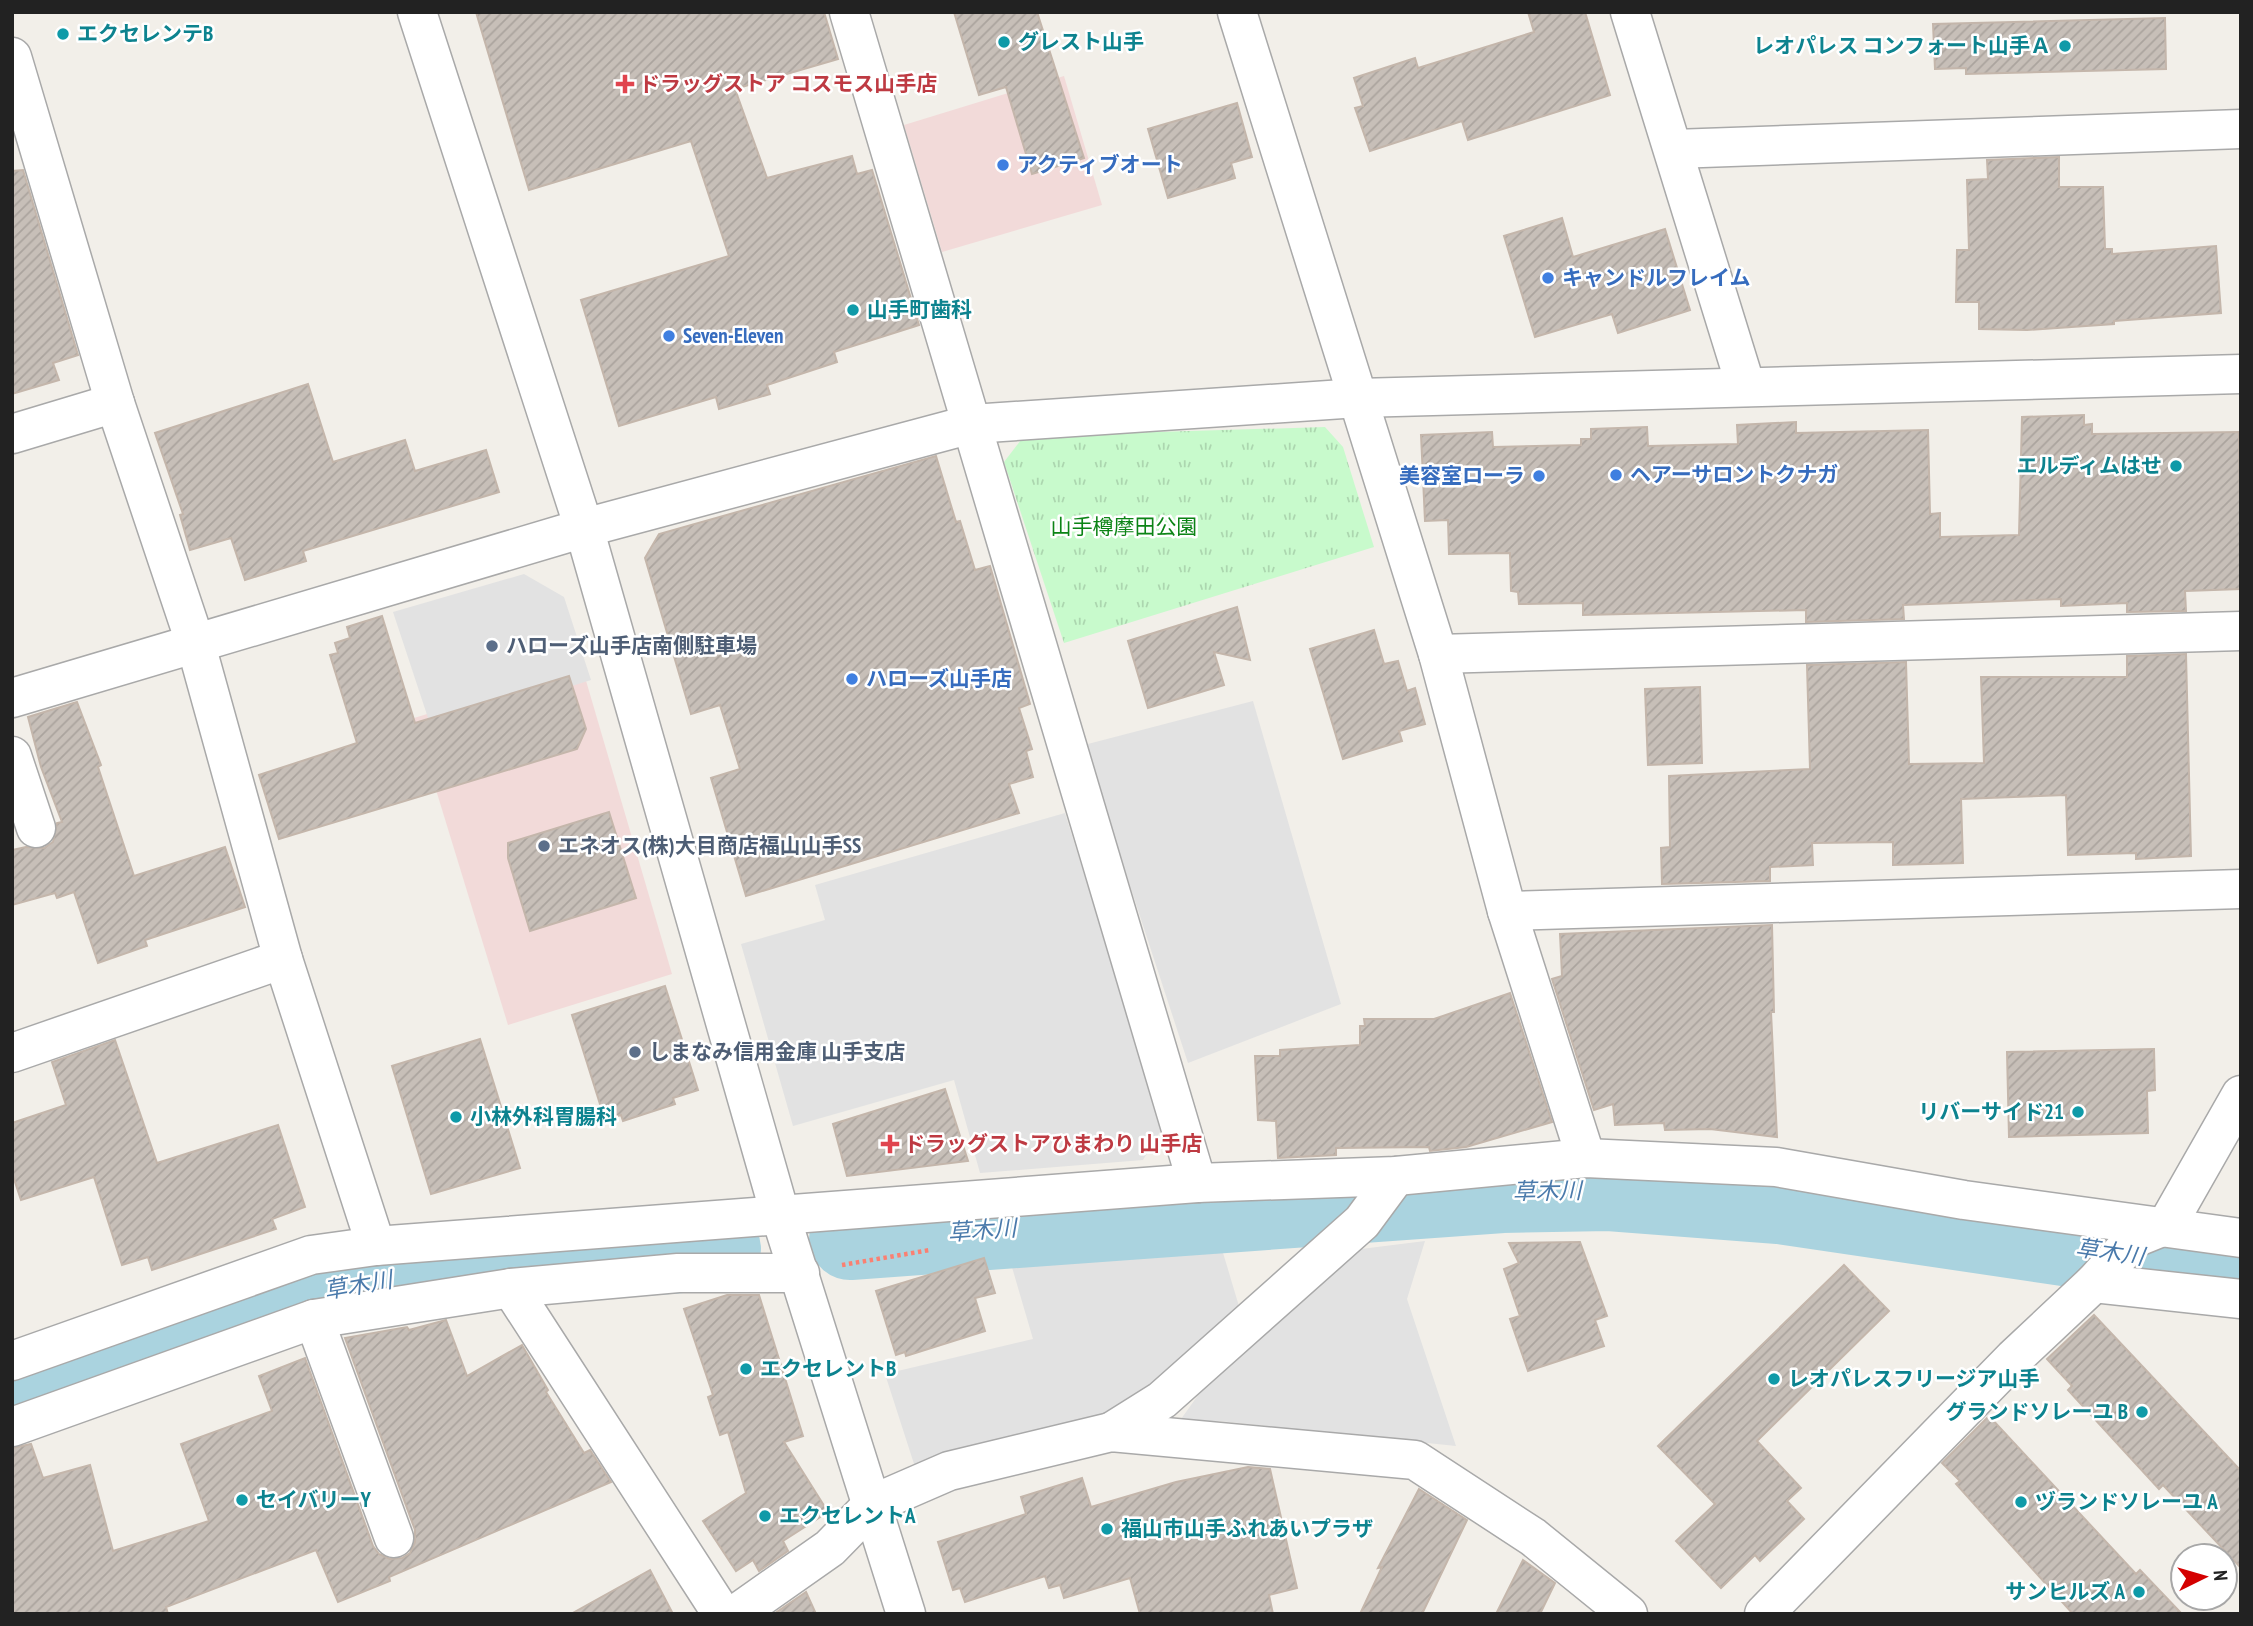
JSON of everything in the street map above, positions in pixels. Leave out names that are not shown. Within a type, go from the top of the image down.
[{"type":"street","points":[[417,12],[583,528],[780,1214],[906,1614]]},
{"type":"street","points":[[849,12],[1197,1183]]},
{"type":"street","points":[[1237,12],[1438,654],[1507,911],[1586,1158]]},
{"type":"street","points":[[1630,12],[1746,387]]},
{"type":"street","points":[[12,57],[28,163],[115,403],[196,645],[283,959],[376,1246]]},
{"type":"street","points":[[1674,149],[2241,129]]},
{"type":"street","points":[[12,698],[583,528],[972,424],[1358,398],[2241,374]]},
{"type":"street","points":[[12,434],[115,403]]},
{"type":"street","points":[[1438,654],[2241,631]]},
{"type":"street","points":[[12,756],[36,828]]},
{"type":"street","points":[[1507,911],[2241,889]]},
{"type":"street","points":[[12,1053],[283,959]]},
{"type":"street","points":[[1764,1614],[2014,1358],[2151,1231],[2241,1095]]},
{"type":"street","points":[[12,1361],[311,1255],[376,1246],[1197,1183],[1385,1191],[1586,1158],[1776,1167],[2151,1231],[2241,1238]]},
{"type":"street","points":[[736,1614],[830,1548],[873,1504],[949,1471],[1111,1432],[1163,1400],[1362,1222],[1385,1191]]},
{"type":"street","points":[[12,1427],[314,1319],[511,1288],[678,1273],[800,1273]]},
{"type":"street","points":[[2101,1275],[2241,1299]]},
{"type":"street","points":[[511,1288],[722,1614]]},
{"type":"street","points":[[314,1319],[394,1538]]},
{"type":"street","points":[[1111,1432],[1415,1460],[1533,1537],[1628,1614]]},
{"type":"path","points":[[800,1273],[938,1249]]},
{"type":"shaded area","name":"アクティブオート","points":[[1064,76],[1102,205],[942,252],[904,125]]},
{"type":"shaded area","name":"ハローズ山手店南側駐車場","points":[[524,574],[564,597],[591,680],[432,730],[393,612]]},
{"type":"shaded area","name":"エネオス(株)大目商店福山山手SS","points":[[582,667],[672,974],[508,1025],[414,718]]},
{"type":"shaded area","points":[[1253,701],[1341,1004],[1188,1063],[1084,745]]},
{"type":"shaded area","points":[[1065,813],[1163,1127],[1143,1160],[980,1173],[954,1080],[793,1126],[741,944],[825,920],[815,885]]},
{"type":"shaded area","points":[[1218,1236],[1244,1323],[1123,1415],[915,1467],[885,1374],[1033,1339],[1009,1257]]},
{"type":"shaded area","points":[[1425,1241],[1407,1299],[1456,1446],[1219,1421],[1176,1426],[1209,1380],[1361,1249]]},
{"type":"green space","name":"山手樽摩田公園","points":[[1325,427],[1343,447],[1374,547],[1064,643],[1004,462],[1024,436]]},
{"type":"building","points":[[476,12],[824,12],[838,59],[735,89],[767,178],[852,156],[857,174],[872,170],[919,325],[834,352],[837,362],[767,385],[770,394],[719,409],[716,397],[619,426],[581,300],[729,256],[691,141],[529,190]]},
{"type":"building","points":[[954,12],[1037,12],[1084,158],[1032,174],[1006,87],[979,95]]},
{"type":"building","points":[[1528,12],[1585,12],[1610,95],[1468,140],[1462,121],[1370,151],[1355,108],[1363,106],[1354,78],[1415,58],[1418,68],[1534,32]]},
{"type":"building","name":"レオパレス コンフォート山手Ａ","points":[[2165,18],[2166,69],[1966,74],[1966,68],[1935,69],[1933,24]]},
{"type":"building","points":[[1237,103],[1252,157],[1231,163],[1235,178],[1168,198],[1148,129]]},
{"type":"building","points":[[2059,157],[2059,187],[2103,187],[2105,249],[2112,249],[2112,254],[2216,246],[2221,313],[2027,330],[1979,329],[1979,302],[1956,302],[1957,250],[1969,250],[1967,180],[1988,179],[1987,160]]},
{"type":"building","points":[[23,170],[78,355],[53,363],[59,380],[12,394],[12,171]]},
{"type":"building","points":[[1562,218],[1573,257],[1665,229],[1690,310],[1618,333],[1612,314],[1535,337],[1504,236]]},
{"type":"building","points":[[308,384],[333,462],[405,440],[415,471],[486,450],[499,492],[303,551],[306,561],[245,580],[231,538],[190,550],[180,515],[183,514],[155,433]]},
{"type":"building","points":[[2084,415],[2084,425],[2092,424],[2092,434],[2239,432],[2241,589],[2185,591],[2186,611],[2127,612],[2127,603],[2061,606],[2061,599],[1903,605],[1904,619],[1806,622],[1806,610],[1583,615],[1583,603],[1519,604],[1518,592],[1511,591],[1510,553],[1449,554],[1448,520],[1425,521],[1421,435],[1492,432],[1493,447],[1581,445],[1581,439],[1591,439],[1591,429],[1647,427],[1648,446],[1738,444],[1737,425],[1796,422],[1796,433],[1928,430],[1930,514],[1940,513],[1940,537],[2019,535],[2022,417]]},
{"type":"building","name":"ハローズ山手店","points":[[936,456],[956,522],[960,521],[975,570],[990,566],[1030,704],[1019,708],[1032,749],[1026,751],[1033,777],[1009,784],[1019,813],[746,896],[711,778],[740,769],[720,705],[691,714],[645,558],[659,534]]},
{"type":"building","points":[[1237,607],[1250,660],[1214,652],[1224,685],[1148,708],[1128,641]]},
{"type":"building","points":[[382,616],[415,723],[569,676],[586,729],[577,749],[279,839],[259,775],[357,743],[330,655],[338,653],[335,643],[350,638],[347,627]]},
{"type":"building","points":[[1374,630],[1384,664],[1398,661],[1407,691],[1415,688],[1425,724],[1399,731],[1402,741],[1343,759],[1310,649]]},
{"type":"building","points":[[2186,654],[2191,856],[2136,859],[2136,853],[2068,855],[2066,795],[1961,799],[1963,863],[1893,865],[1893,842],[1812,843],[1813,865],[1770,867],[1770,881],[1662,884],[1661,848],[1670,847],[1669,776],[1810,769],[1807,665],[1906,662],[1909,764],[1984,763],[1981,677],[2127,677],[2127,656]]},
{"type":"building","points":[[1700,687],[1702,763],[1648,765],[1645,689]]},
{"type":"building","points":[[77,702],[101,765],[98,767],[134,876],[225,847],[245,907],[145,940],[147,946],[98,963],[74,892],[57,898],[55,893],[12,905],[12,850],[26,847],[44,848],[53,842],[57,823],[62,822],[41,767],[28,717]]},
{"type":"building","points":[[609,812],[636,898],[530,931],[508,858],[508,843]]},
{"type":"building","points":[[1772,925],[1774,1012],[1771,1012],[1777,1137],[1710,1129],[1665,1130],[1664,1123],[1615,1125],[1613,1104],[1594,1110],[1552,979],[1562,976],[1560,934]]},
{"type":"building","name":"しまなみ信用金庫 山手支店","points":[[665,986],[698,1090],[673,1098],[675,1104],[623,1121],[621,1115],[605,1120],[572,1015]]},
{"type":"building","points":[[1510,993],[1552,1122],[1466,1147],[1430,1151],[1429,1147],[1336,1148],[1336,1155],[1278,1158],[1276,1121],[1258,1120],[1255,1056],[1280,1056],[1280,1050],[1360,1045],[1360,1026],[1365,1026],[1364,1019],[1434,1019]]},
{"type":"building","name":"小林外科胃腸科","points":[[480,1039],[520,1168],[431,1194],[392,1066]]},
{"type":"building","points":[[115,1040],[157,1163],[278,1125],[305,1207],[272,1219],[276,1229],[152,1270],[148,1257],[122,1265],[94,1177],[21,1200],[12,1173],[12,1123],[66,1105],[52,1062]]},
{"type":"building","name":"リバーサイド21","points":[[2154,1049],[2155,1090],[2147,1091],[2148,1133],[2009,1137],[2007,1052]]},
{"type":"building","name":"ドラッグストアひまわり 山手店","points":[[945,1089],[968,1161],[847,1176],[833,1124]]},
{"type":"building","points":[[1580,1242],[1607,1316],[1595,1320],[1604,1346],[1528,1371],[1510,1319],[1520,1316],[1504,1269],[1519,1263],[1509,1243]]},
{"type":"building","points":[[984,1258],[995,1293],[975,1298],[985,1331],[906,1356],[905,1352],[896,1355],[876,1291]]},
{"type":"building","name":"レオパレスフリージア山手","points":[[1844,1265],[1889,1311],[1757,1441],[1801,1488],[1787,1501],[1804,1519],[1760,1561],[1755,1555],[1721,1588],[1676,1541],[1715,1504],[1658,1446]]},
{"type":"building","points":[[727,1295],[759,1295],[803,1436],[784,1442],[828,1512],[783,1541],[788,1551],[759,1571],[753,1560],[736,1571],[703,1521],[746,1493],[728,1432],[720,1435],[708,1397],[713,1395],[684,1309]]},
{"type":"building","name":"グランドソレーユ B","points":[[2094,1315],[2241,1471],[2241,1568],[2239,1542],[2217,1542],[2163,1485],[2159,1489],[2068,1390],[2072,1386],[2047,1359]]},
{"type":"building","points":[[446,1320],[467,1376],[522,1345],[548,1390],[546,1392],[584,1453],[590,1450],[611,1482],[389,1577],[390,1581],[338,1602],[316,1550],[166,1607],[168,1614],[12,1614],[12,1448],[31,1444],[43,1478],[90,1465],[113,1551],[209,1521],[181,1444],[272,1411],[259,1376],[305,1358],[373,1546],[379,1554],[390,1559],[402,1558],[410,1553],[415,1542],[415,1530],[345,1338],[407,1327],[409,1330]]},
{"type":"building","name":"ヅランドソレーユ A","points":[[1989,1416],[2136,1574],[2140,1570],[2169,1600],[2169,1612],[2182,1614],[2073,1614],[1956,1484],[1960,1481],[1942,1463]]},
{"type":"building","points":[[1248,1467],[1270,1469],[1297,1588],[1269,1595],[1273,1614],[1140,1614],[1130,1578],[1064,1598],[1060,1585],[1049,1588],[1045,1576],[965,1602],[960,1588],[953,1590],[938,1542],[1026,1514],[1021,1497],[1082,1478],[1091,1507],[1176,1482]]},
{"type":"building","points":[[1419,1489],[1467,1520],[1422,1614],[1360,1614],[1382,1567],[1378,1568]]},
{"type":"building","points":[[1523,1560],[1555,1583],[1540,1614],[1496,1614]]},
{"type":"building","points":[[650,1570],[673,1614],[571,1614]]},
{"type":"building","points":[[806,1592],[816,1614],[777,1612]]},
{"type":"waterway","name":"草木川","points":[[850,1239],[1502,1192],[1609,1190],[1779,1203],[2241,1271]]},
{"type":"waterway","name":"草木川","points":[[12,1394],[189,1326],[316,1292],[443,1270],[720,1249]]},
{"type":"place","name":"エクセレンテB","points":[[63,34]]},
{"type":"place","name":"グレスト山手","points":[[1004,42]]},
{"type":"place","name":"レオパレス コンフォート山手Ａ","points":[[2065,46]]},
{"type":"place","name":"ドラッグストア コスモス山手店","points":[[625,84]]},
{"type":"place","name":"アクティブオート","points":[[1003,165]]},
{"type":"place","name":"キャンドルフレイム","points":[[1548,278]]},
{"type":"place","name":"山手町歯科","points":[[853,310]]},
{"type":"place","name":"Seven-Eleven","points":[[669,336]]},
{"type":"place","name":"エルディムはせ","points":[[2176,466]]},
{"type":"place","name":"ヘアーサロントクナガ","points":[[1616,475]]},
{"type":"place","name":"美容室ローラ","points":[[1539,476]]},
{"type":"place","name":"ハローズ山手店南側駐車場","points":[[492,646]]},
{"type":"place","name":"ハローズ山手店","points":[[852,679]]},
{"type":"place","name":"エネオス(株)大目商店福山山手SS","points":[[544,846]]},
{"type":"place","name":"しまなみ信用金庫 山手支店","points":[[635,1052]]},
{"type":"place","name":"リバーサイド21","points":[[2078,1112]]},
{"type":"place","name":"小林外科胃腸科","points":[[456,1117]]},
{"type":"place","name":"ドラッグストアひまわり 山手店","points":[[890,1144]]},
{"type":"place","name":"エクセレントB","points":[[746,1369]]},
{"type":"place","name":"レオパレスフリージア山手","points":[[1774,1379]]},
{"type":"place","name":"グランドソレーユ B","points":[[2142,1412]]},
{"type":"place","name":"セイバリーY","points":[[242,1500]]},
{"type":"place","name":"ヅランドソレーユ A","points":[[2021,1502]]},
{"type":"place","name":"エクセレントA","points":[[765,1516]]},
{"type":"place","name":"福山市山手ふれあいプラザ","points":[[1107,1529]]},
{"type":"place","name":"サンヒルズ A","points":[[2139,1592]]}]
